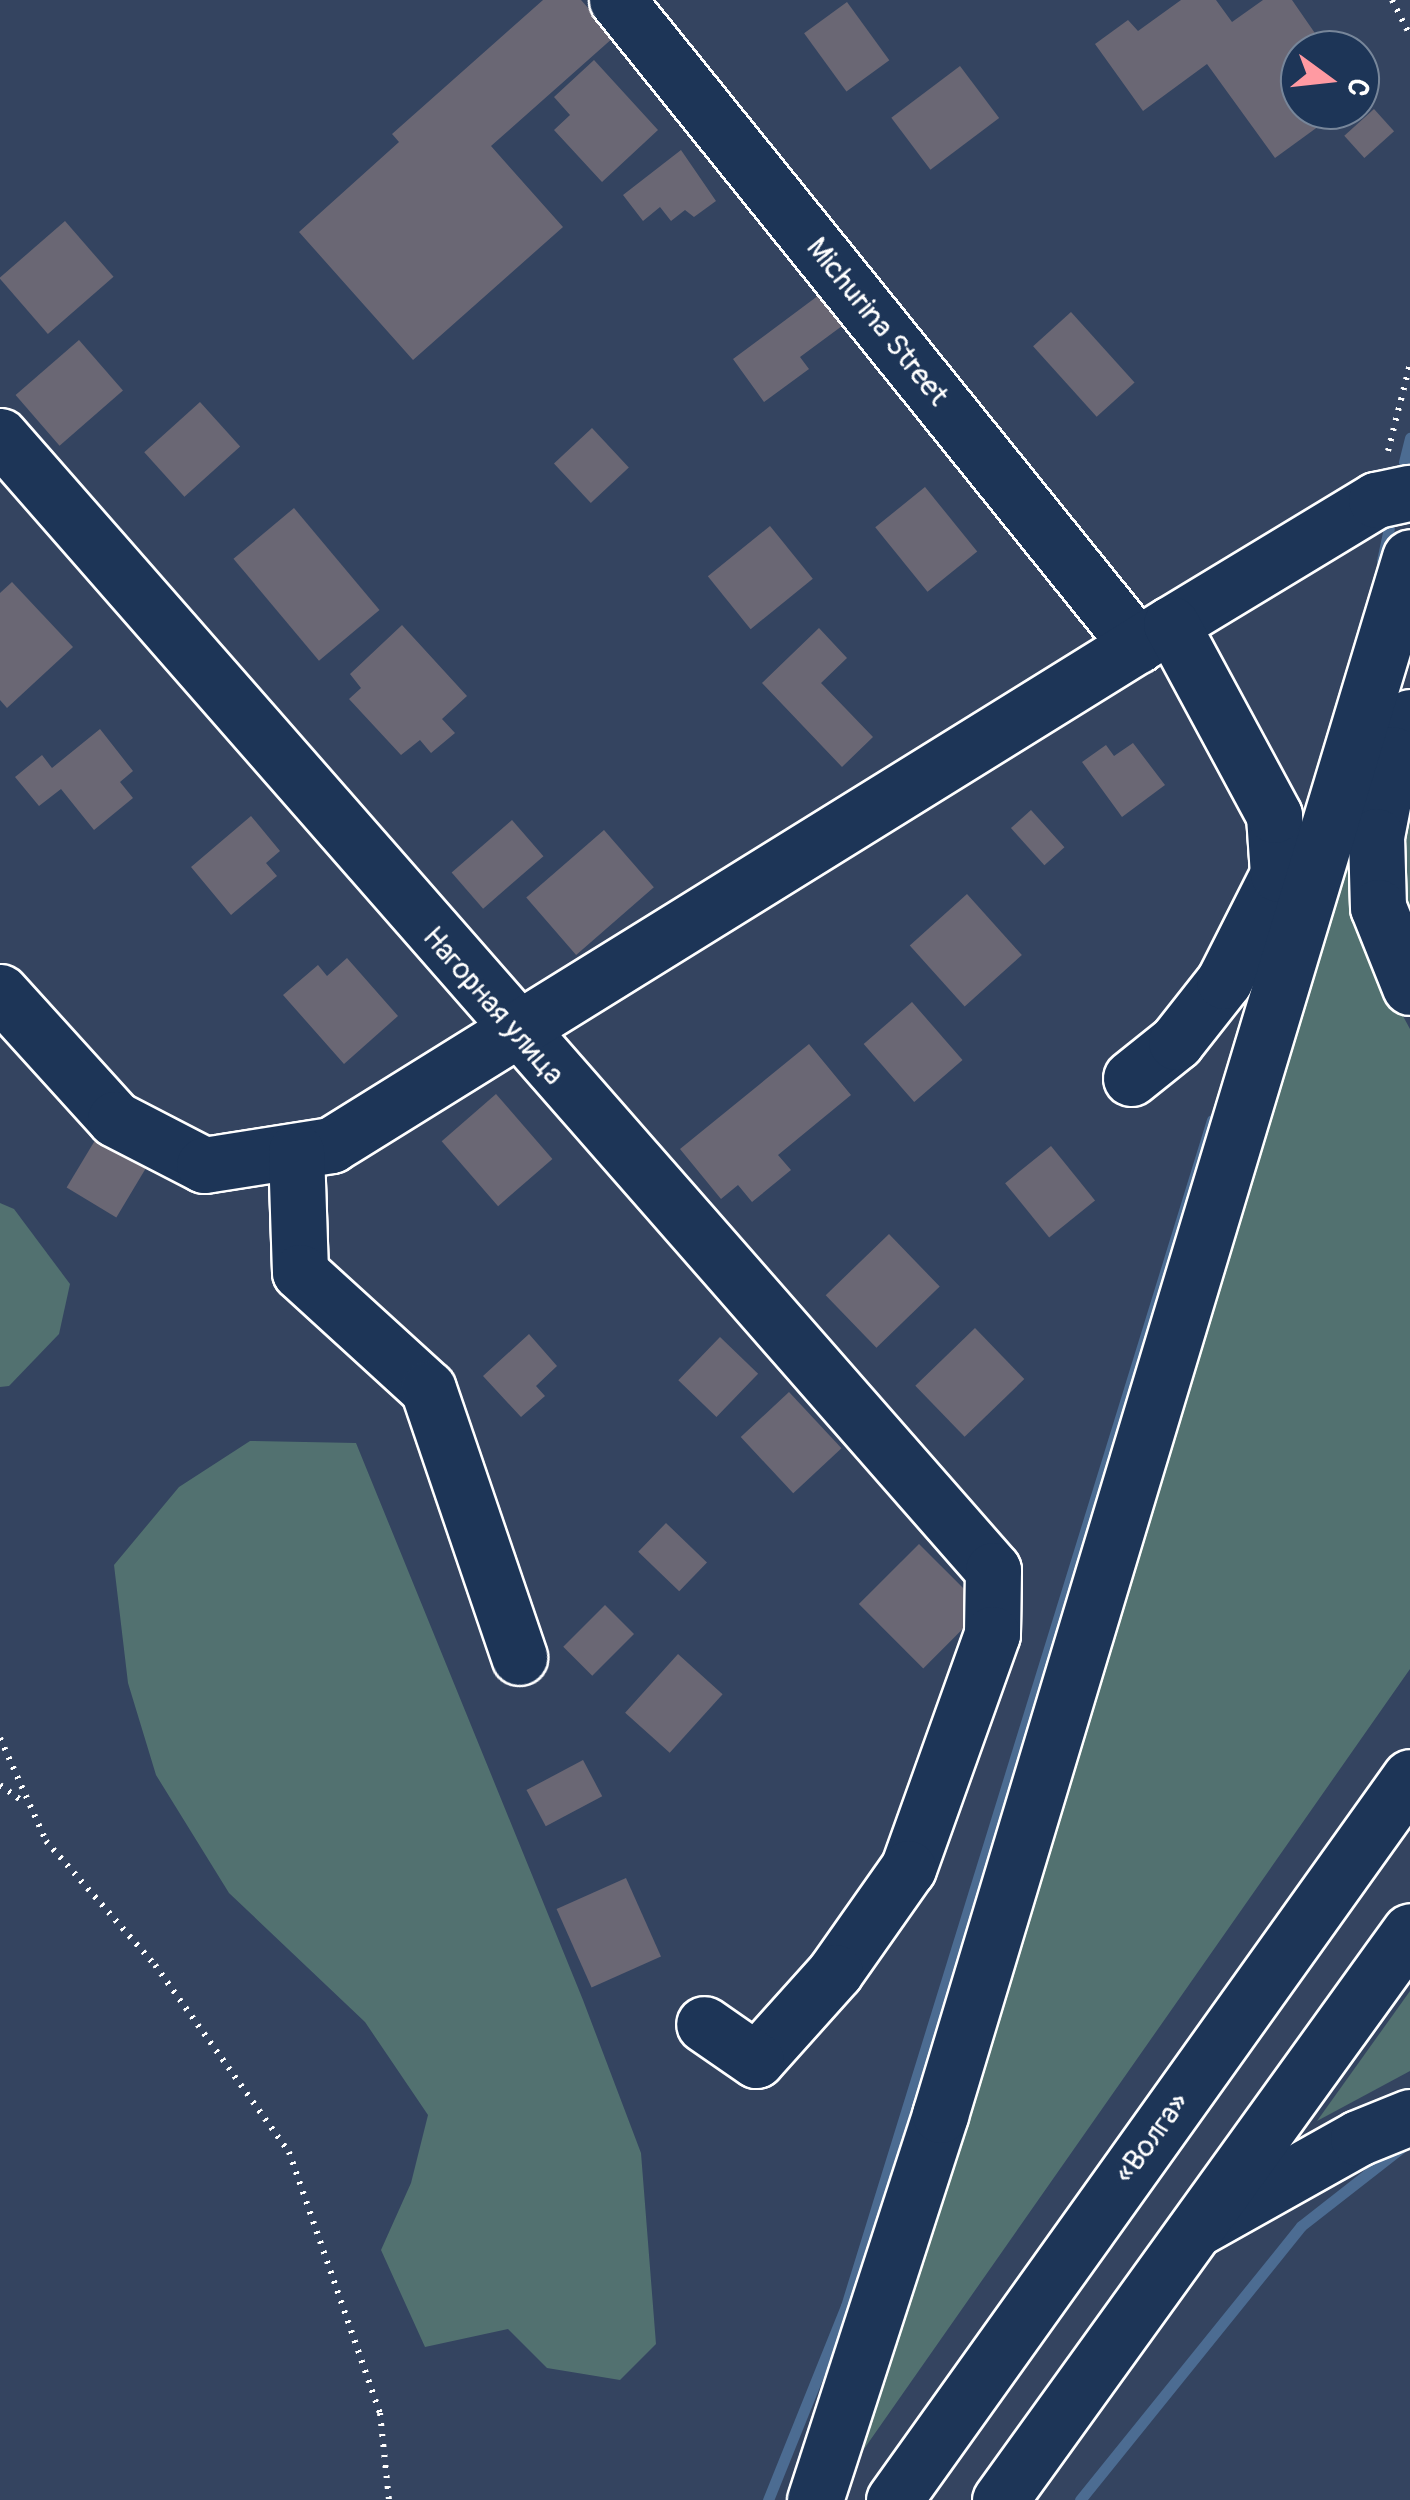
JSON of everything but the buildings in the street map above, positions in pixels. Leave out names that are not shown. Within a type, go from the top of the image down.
[{"type":"main road","name":"Michurina Street","points":[[617,0],[1154,634],[1274,815],[1278,874],[1224,981],[1176,1042],[1131,1078]]},
{"type":"main road","name":"Нагорная улица","points":[[0,436],[517,1033],[993,1570],[992,1634],[908,1868],[835,1972],[756,2060],[704,2024]]},
{"type":"main road","points":[[0,992],[115,1119],[204,1165],[331,1146],[1154,634],[1393,496]]},
{"type":"main road","points":[[815,2500],[940,2115],[1410,558]]},
{"type":"main road","points":[[1410,716],[1392,754],[1376,836],[1378,907],[1410,986]]},
{"type":"main road","points":[[296,1151],[300,1272],[428,1389],[519,1657]]},
{"type":"main road","name":"«Волга»","points":[[894,2500],[1410,1777]]},
{"type":"main road","points":[[1000,2500],[1410,1931]]},
{"type":"main road","points":[[1196,2229],[1410,2117]]},
{"type":"path","points":[[1392,0],[1410,36]]},
{"type":"path","points":[[1393,496],[1410,364]]},
{"type":"path","points":[[0,1738],[24,1803],[46,1841],[155,1965],[289,2152],[380,2413],[389,2500]]},
{"type":"path","points":[[0,1785],[24,1803]]},
{"type":"green space","points":[[1410,767],[1410,945],[1398,916],[1396,811]]},
{"type":"green space","points":[[1348,843],[1363,942],[1410,1029],[1410,1669],[850,2469]]},
{"type":"green space","points":[[0,1203],[14,1209],[70,1284],[59,1334],[9,1386],[0,1387]]},
{"type":"green space","points":[[250,1441],[356,1443],[583,2000],[641,2153],[656,2344],[620,2380],[547,2368],[508,2329],[425,2347],[381,2250],[411,2183],[428,2115],[365,2022],[229,1893],[156,1775],[128,1683],[114,1565],[179,1487]]},
{"type":"green space","points":[[1410,1991],[1410,2071],[1317,2121]]},
{"type":"waterway","points":[[1404,462],[1410,438]]},
{"type":"waterway","points":[[1382,561],[1389,529]]},
{"type":"waterway","points":[[768,2500],[846,2306],[1212,1120]]},
{"type":"waterway","points":[[1080,2500],[1301,2226],[1402,2147]]}]
